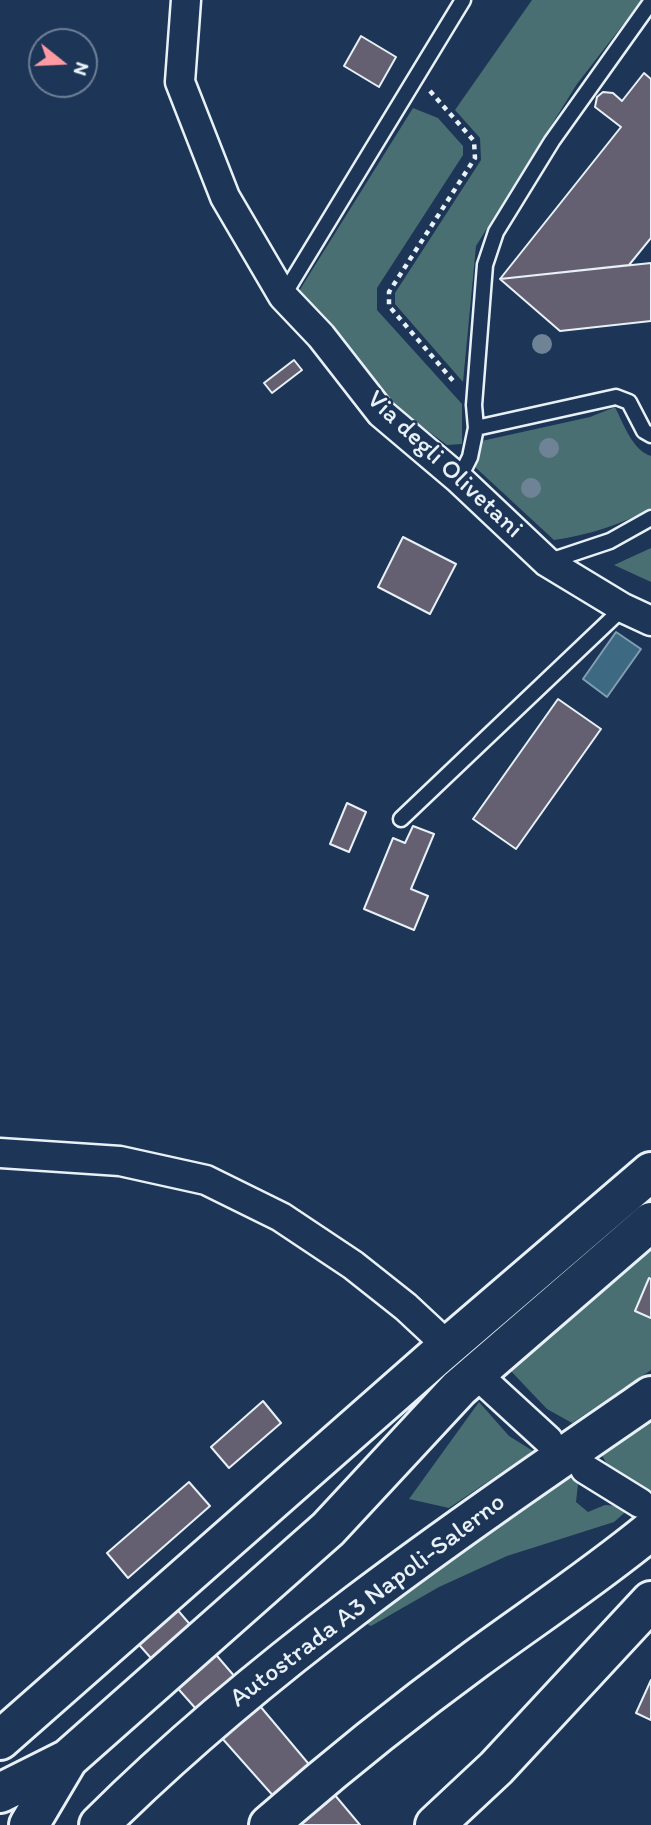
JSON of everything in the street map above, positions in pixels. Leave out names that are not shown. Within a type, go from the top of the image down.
[{"type":"highway","points":[[0,1740],[114,1637],[651,1172]]},
{"type":"highway","points":[[0,1793],[68,1759],[328,1529],[459,1388],[651,1222]]},
{"type":"highway","name":"Autostrada A3 Napoli-Salerno","points":[[99,1825],[145,1779],[291,1654],[428,1552],[651,1396]]},
{"type":"highway","points":[[269,1825],[305,1793],[475,1660],[601,1571],[646,1516]]},
{"type":"highway","points":[[435,1825],[496,1768],[651,1601]]},
{"type":"highway","points":[[29,1825],[68,1759]]},
{"type":"street","name":"Via degli Olivetani","points":[[185,13],[180,82],[225,197],[282,296],[321,336],[381,413],[459,479],[547,562],[623,608],[651,621]]},
{"type":"street","points":[[0,1153],[120,1161],[206,1180],[281,1217],[352,1265],[436,1335]]},
{"type":"street","points":[[487,1384],[548,1440]]},
{"type":"street","points":[[585,1469],[646,1516]]},
{"type":"lane","points":[[185,13],[200,0]]},
{"type":"lane","points":[[282,296],[463,0]]},
{"type":"lane","points":[[459,479],[470,457],[475,428],[474,405],[485,265],[496,232],[552,141],[651,2]]},
{"type":"lane","points":[[475,428],[616,397],[629,402],[644,430],[651,435]]},
{"type":"lane","points":[[547,562],[610,541],[651,518]]},
{"type":"lane","points":[[401,819],[623,608]]},
{"type":"path","points":[[416,76],[474,141],[475,158],[389,292],[389,306],[474,405]]},
{"type":"green space","points":[[532,0],[642,0],[577,84],[476,246],[463,382],[395,304],[395,293],[481,160],[480,138],[455,110]]},
{"type":"green space","points":[[413,108],[438,118],[463,146],[463,155],[377,288],[377,310],[462,404],[462,444],[447,445],[401,411],[299,291]]},
{"type":"green space","points":[[615,407],[634,443],[651,456],[651,508],[628,519],[592,532],[554,540],[475,467],[477,442],[590,417]]},
{"type":"green space","points":[[651,548],[651,582],[614,565]]},
{"type":"green space","points":[[651,1242],[651,1370],[572,1423],[547,1409],[507,1367]]},
{"type":"green space","points":[[479,1402],[509,1436],[533,1451],[449,1508],[409,1499]]},
{"type":"green space","points":[[651,1412],[651,1497],[616,1480],[600,1452]]},
{"type":"green space","points":[[567,1476],[578,1484],[576,1502],[588,1512],[605,1505],[631,1507],[614,1522],[507,1556],[439,1587],[371,1626],[367,1624],[371,1612]]},
{"type":"water","points":[[616,632],[641,649],[607,697],[583,679]]},
{"type":"building","points":[[361,36],[396,57],[379,87],[344,66]]},
{"type":"building","points":[[644,73],[651,79],[651,238],[629,265],[500,279],[621,127],[595,107],[597,97],[603,92],[613,93],[622,101]]},
{"type":"building","points":[[651,263],[651,321],[560,331],[500,279]]},
{"type":"building","points":[[294,360],[302,370],[272,393],[264,383]]},
{"type":"building","points":[[403,537],[456,564],[430,614],[378,587]]},
{"type":"building","points":[[558,699],[601,729],[516,849],[473,819]]},
{"type":"building","points":[[347,803],[366,812],[349,852],[330,844]]},
{"type":"building","points":[[413,826],[434,834],[411,889],[428,896],[414,930],[364,909],[393,838],[405,843]]},
{"type":"building","points":[[649,1278],[651,1279],[651,1318],[635,1311]]},
{"type":"building","points":[[263,1401],[281,1423],[229,1468],[211,1447]]},
{"type":"building","points":[[189,1482],[210,1506],[128,1578],[107,1553]]},
{"type":"building","points":[[157,1586],[360,1825],[299,1825],[118,1621]]},
{"type":"building","points":[[651,1680],[651,1720],[636,1713]]}]
